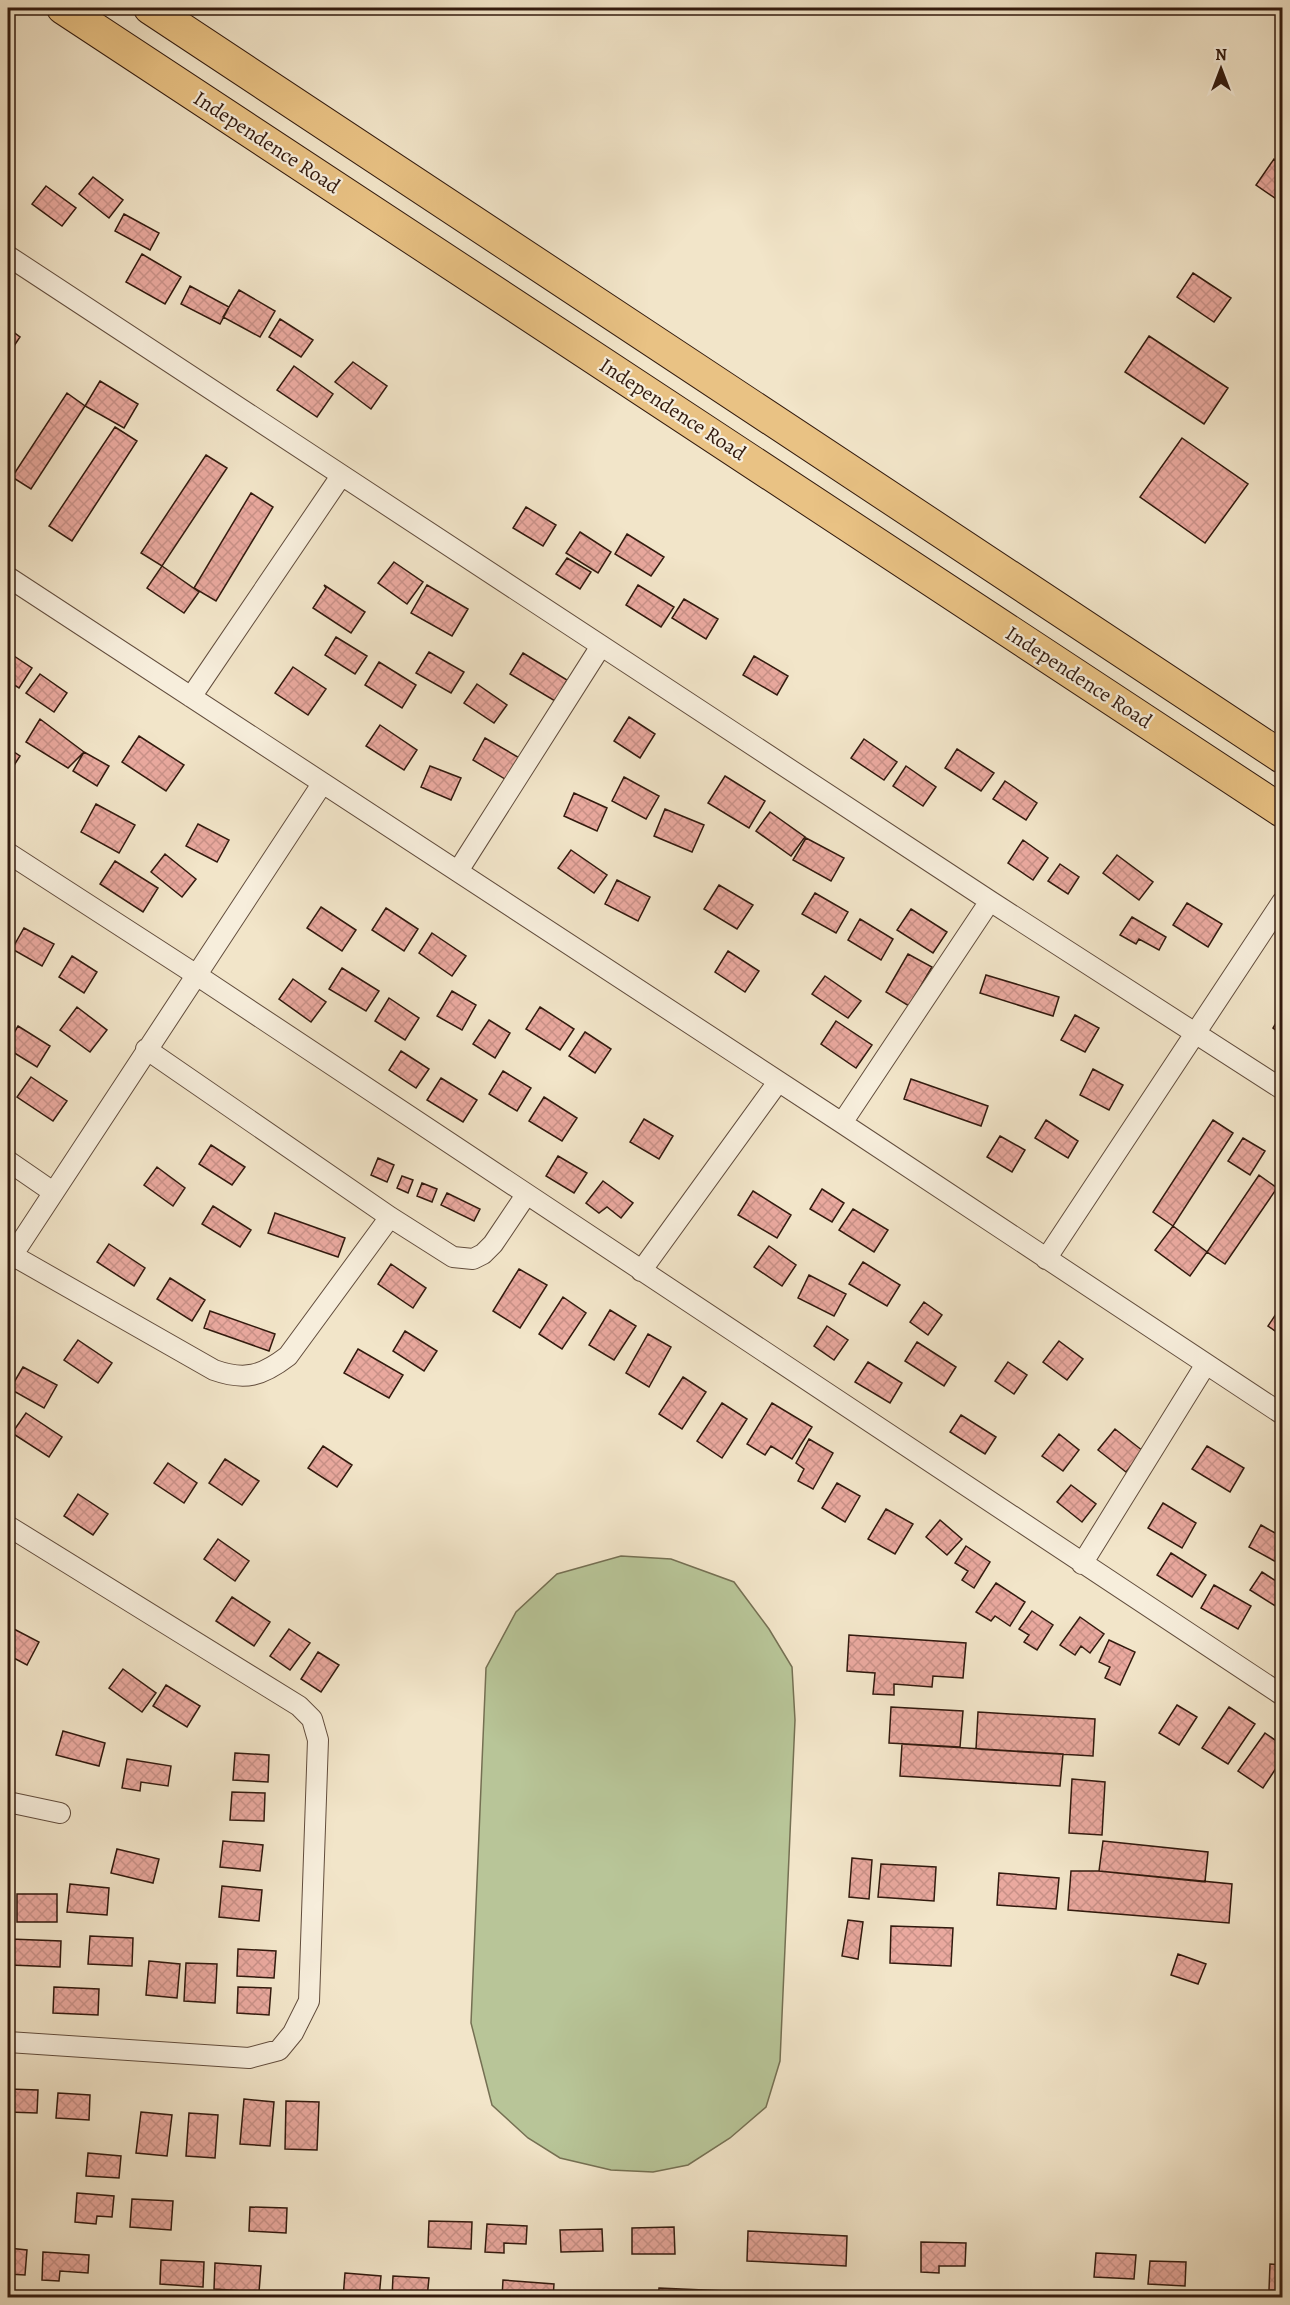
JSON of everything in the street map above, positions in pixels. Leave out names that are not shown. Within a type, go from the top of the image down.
[{"type":"main road","name":"Independence Road","points":[[63,8],[1282,811]]},
{"type":"main road","points":[[150,8],[1282,757]]},
{"type":"main road","points":[[1040,651],[1066,613]]},
{"type":"street","points":[[8,256],[990,901],[1282,1089]]},
{"type":"street","points":[[191,697],[341,476]]},
{"type":"street","points":[[8,577],[1282,1414]]},
{"type":"street","points":[[458,871],[601,646]]},
{"type":"street","points":[[321,784],[10,1258],[214,1370],[233,1376],[253,1376],[272,1368],[288,1356],[390,1217]]},
{"type":"street","points":[[8,853],[195,974],[1282,1695]]},
{"type":"street","points":[[842,1123],[990,901]]},
{"type":"street","points":[[1046,1259],[1282,902]]},
{"type":"street","points":[[146,1049],[390,1217],[453,1257],[473,1259],[483,1254],[493,1245],[526,1195]]},
{"type":"street","points":[[641,1271],[778,1082]]},
{"type":"street","points":[[8,1161],[53,1192]]},
{"type":"street","points":[[1082,1564],[1206,1364]]},
{"type":"street","points":[[8,1526],[299,1706],[312,1719],[318,1740],[309,2001],[293,2033],[279,2049],[249,2058],[8,2042]]},
{"type":"street","points":[[8,1802],[60,1812]]},
{"type":"green space","points":[[621,1556],[671,1559],[734,1582],[769,1629],[792,1667],[795,1720],[780,2061],[766,2107],[730,2138],[688,2165],[653,2172],[611,2170],[560,2158],[528,2138],[492,2105],[471,2023],[486,1668],[516,1612],[557,1574]]},
{"type":"building","points":[[1274,159],[1282,165],[1282,203],[1256,185]]},
{"type":"building","points":[[93,177],[123,200],[109,218],[79,194]]},
{"type":"building","points":[[46,186],[76,208],[62,226],[32,204]]},
{"type":"building","points":[[124,214],[159,233],[150,250],[115,231]]},
{"type":"building","points":[[142,254],[181,277],[165,304],[126,282]]},
{"type":"building","points":[[1193,273],[1231,298],[1214,322],[1177,297]]},
{"type":"building","points":[[190,286],[229,307],[220,324],[181,304]]},
{"type":"building","points":[[239,290],[275,311],[260,337],[223,317]]},
{"type":"building","points":[[280,319],[313,340],[301,357],[269,337]]},
{"type":"building","points":[[8,328],[20,337],[8,355]]},
{"type":"building","points":[[1149,336],[1228,388],[1204,424],[1125,372]]},
{"type":"building","points":[[353,362],[387,386],[371,409],[335,382]]},
{"type":"building","points":[[294,366],[333,394],[317,417],[277,390]]},
{"type":"building","points":[[100,381],[138,404],[124,428],[85,406]]},
{"type":"building","points":[[67,393],[85,406],[31,489],[12,477]]},
{"type":"building","points":[[115,427],[137,441],[72,541],[49,526]]},
{"type":"building","points":[[1182,438],[1248,484],[1205,543],[1140,497]]},
{"type":"building","points":[[206,455],[227,468],[162,566],[141,553]]},
{"type":"building","points":[[251,493],[273,507],[216,601],[194,588]]},
{"type":"building","points":[[526,507],[556,525],[543,546],[513,528]]},
{"type":"building","points":[[580,532],[611,552],[598,573],[566,553]]},
{"type":"building","points":[[627,534],[664,557],[651,576],[615,554]]},
{"type":"building","points":[[567,558],[591,572],[580,589],[556,574]]},
{"type":"building","points":[[394,562],[423,582],[407,604],[378,583]]},
{"type":"building","points":[[162,566],[199,592],[184,613],[147,588]]},
{"type":"building","points":[[324,585],[365,612],[351,633],[313,608],[326,588]]},
{"type":"building","points":[[427,585],[468,609],[452,636],[411,613]]},
{"type":"building","points":[[638,585],[674,607],[661,627],[626,605]]},
{"type":"building","points":[[684,599],[718,619],[706,639],[672,618]]},
{"type":"building","points":[[336,637],[367,656],[355,674],[325,655]]},
{"type":"building","points":[[8,652],[32,668],[19,688],[8,681]]},
{"type":"building","points":[[429,652],[464,672],[451,693],[416,673]]},
{"type":"building","points":[[523,653],[567,680],[555,701],[510,674]]},
{"type":"building","points":[[754,656],[788,676],[777,695],[743,675]]},
{"type":"building","points":[[379,662],[416,685],[402,708],[365,685]]},
{"type":"building","points":[[293,667],[326,689],[308,715],[275,693]]},
{"type":"building","points":[[40,674],[67,693],[54,712],[26,693]]},
{"type":"building","points":[[477,684],[507,705],[494,723],[464,703]]},
{"type":"building","points":[[629,717],[655,734],[640,758],[614,741]]},
{"type":"building","points":[[40,719],[84,752],[68,768],[26,742]]},
{"type":"building","points":[[380,725],[417,750],[404,770],[366,746]]},
{"type":"building","points":[[139,736],[184,765],[166,791],[122,762]]},
{"type":"building","points":[[485,738],[523,760],[510,782],[473,760]]},
{"type":"building","points":[[864,739],[897,762],[884,780],[851,758]]},
{"type":"building","points":[[8,748],[20,756],[11,770],[8,767]]},
{"type":"building","points":[[957,749],[994,773],[981,791],[945,768]]},
{"type":"building","points":[[84,752],[109,766],[97,786],[73,771]]},
{"type":"building","points":[[430,766],[461,778],[451,800],[421,787]]},
{"type":"building","points":[[906,766],[936,787],[923,806],[893,786]]},
{"type":"building","points":[[725,776],[765,801],[749,828],[708,803]]},
{"type":"building","points":[[624,777],[659,796],[646,819],[612,801]]},
{"type":"building","points":[[1005,781],[1037,803],[1026,820],[993,799]]},
{"type":"building","points":[[574,793],[607,808],[597,831],[564,816]]},
{"type":"building","points":[[96,804],[135,825],[119,853],[81,832]]},
{"type":"building","points":[[665,809],[704,825],[692,852],[654,836]]},
{"type":"building","points":[[770,812],[805,837],[791,856],[756,831]]},
{"type":"building","points":[[198,824],[229,840],[217,862],[186,846]]},
{"type":"building","points":[[806,838],[844,858],[831,881],[793,860]]},
{"type":"building","points":[[1023,840],[1048,858],[1033,880],[1008,863]]},
{"type":"building","points":[[571,850],[607,875],[594,893],[558,868]]},
{"type":"building","points":[[165,854],[196,879],[182,897],[151,872]]},
{"type":"building","points":[[1117,855],[1153,882],[1139,900],[1103,873]]},
{"type":"building","points":[[115,861],[158,888],[143,912],[100,884]]},
{"type":"building","points":[[1060,864],[1079,877],[1068,894],[1048,881]]},
{"type":"building","points":[[617,880],[650,897],[638,921],[605,904]]},
{"type":"building","points":[[719,885],[753,905],[737,929],[704,909]]},
{"type":"building","points":[[815,893],[848,912],[836,933],[802,914]]},
{"type":"building","points":[[1187,903],[1222,924],[1208,947],[1173,925]]},
{"type":"building","points":[[321,907],[356,930],[342,951],[307,928]]},
{"type":"building","points":[[386,908],[418,929],[404,951],[372,930]]},
{"type":"building","points":[[911,909],[947,932],[933,953],[897,930]]},
{"type":"building","points":[[1132,917],[1166,937],[1159,950],[1139,939],[1136,944],[1120,935]]},
{"type":"building","points":[[860,919],[893,939],[881,960],[848,940]]},
{"type":"building","points":[[24,928],[54,944],[42,966],[12,949]]},
{"type":"building","points":[[432,933],[466,956],[452,976],[419,953]]},
{"type":"building","points":[[728,951],[759,971],[745,992],[715,972]]},
{"type":"building","points":[[908,954],[932,967],[909,1006],[886,992]]},
{"type":"building","points":[[72,956],[97,972],[84,993],[59,977]]},
{"type":"building","points":[[342,968],[379,991],[366,1011],[329,989]]},
{"type":"building","points":[[986,975],[1059,997],[1053,1016],[980,993]]},
{"type":"building","points":[[825,976],[861,1001],[848,1018],[812,994]]},
{"type":"building","points":[[293,979],[326,1002],[311,1022],[279,999]]},
{"type":"building","points":[[452,991],[476,1005],[462,1030],[437,1016]]},
{"type":"building","points":[[389,998],[419,1018],[405,1040],[375,1021]]},
{"type":"building","points":[[77,1007],[107,1030],[90,1052],[60,1030]]},
{"type":"building","points":[[540,1007],[574,1029],[560,1050],[526,1029]]},
{"type":"building","points":[[1282,1013],[1282,1035],[1273,1028]]},
{"type":"building","points":[[1075,1015],[1099,1028],[1085,1052],[1061,1040]]},
{"type":"building","points":[[489,1020],[510,1033],[495,1058],[473,1044]]},
{"type":"building","points":[[836,1021],[872,1045],[856,1068],[821,1044]]},
{"type":"building","points":[[18,1026],[50,1046],[37,1067],[8,1049],[8,1043]]},
{"type":"building","points":[[585,1032],[611,1049],[595,1073],[569,1056]]},
{"type":"building","points":[[401,1051],[429,1069],[416,1088],[389,1070]]},
{"type":"building","points":[[1093,1069],[1123,1085],[1109,1110],[1080,1095]]},
{"type":"building","points":[[503,1071],[531,1088],[517,1111],[489,1094]]},
{"type":"building","points":[[31,1077],[67,1101],[53,1121],[17,1097]]},
{"type":"building","points":[[441,1078],[477,1100],[463,1122],[427,1100]]},
{"type":"building","points":[[911,1079],[988,1106],[981,1126],[904,1099]]},
{"type":"building","points":[[544,1097],[577,1118],[562,1141],[529,1121]]},
{"type":"building","points":[[644,1119],[673,1136],[659,1159],[630,1142]]},
{"type":"building","points":[[1046,1120],[1078,1141],[1068,1158],[1035,1138]]},
{"type":"building","points":[[1213,1120],[1233,1133],[1173,1226],[1153,1212]]},
{"type":"building","points":[[1000,1136],[1025,1150],[1012,1172],[987,1157]]},
{"type":"building","points":[[1243,1138],[1265,1151],[1250,1175],[1228,1161]]},
{"type":"building","points":[[211,1145],[245,1167],[232,1185],[199,1164]]},
{"type":"building","points":[[558,1156],[587,1173],[574,1193],[546,1176]]},
{"type":"building","points":[[378,1158],[394,1165],[387,1182],[371,1175]]},
{"type":"building","points":[[157,1167],[185,1188],[173,1206],[144,1185]]},
{"type":"building","points":[[1259,1175],[1277,1188],[1225,1264],[1207,1252]]},
{"type":"building","points":[[402,1176],[413,1180],[408,1193],[397,1188]]},
{"type":"building","points":[[603,1181],[633,1203],[621,1218],[607,1207],[599,1213],[586,1203]]},
{"type":"building","points":[[422,1183],[437,1189],[432,1202],[417,1196]]},
{"type":"building","points":[[822,1189],[844,1203],[832,1222],[810,1209]]},
{"type":"building","points":[[753,1191],[791,1215],[777,1238],[738,1215]]},
{"type":"building","points":[[447,1193],[480,1209],[474,1221],[441,1205]]},
{"type":"building","points":[[213,1206],[251,1230],[240,1247],[202,1224]]},
{"type":"building","points":[[853,1209],[888,1230],[874,1252],[839,1230]]},
{"type":"building","points":[[275,1213],[345,1238],[338,1257],[268,1233]]},
{"type":"building","points":[[1173,1226],[1207,1252],[1190,1276],[1155,1250]]},
{"type":"building","points":[[109,1244],[145,1268],[134,1286],[97,1262]]},
{"type":"building","points":[[769,1246],[796,1265],[782,1286],[754,1267]]},
{"type":"building","points":[[863,1262],[900,1285],[887,1306],[849,1284]]},
{"type":"building","points":[[391,1264],[426,1288],[413,1308],[378,1284]]},
{"type":"building","points":[[519,1269],[547,1285],[520,1328],[493,1311]]},
{"type":"building","points":[[809,1275],[846,1294],[834,1316],[798,1298]]},
{"type":"building","points":[[170,1278],[205,1300],[192,1321],[157,1299]]},
{"type":"building","points":[[563,1297],[586,1313],[562,1349],[539,1334]]},
{"type":"building","points":[[924,1302],[942,1315],[928,1335],[910,1322]]},
{"type":"building","points":[[1282,1305],[1282,1336],[1268,1326]]},
{"type":"building","points":[[610,1310],[636,1326],[614,1360],[589,1345]]},
{"type":"building","points":[[210,1311],[275,1334],[269,1351],[204,1328]]},
{"type":"building","points":[[827,1326],[848,1340],[834,1360],[814,1346]]},
{"type":"building","points":[[405,1331],[437,1351],[424,1371],[393,1351]]},
{"type":"building","points":[[648,1334],[671,1347],[649,1387],[626,1373]]},
{"type":"building","points":[[78,1340],[112,1363],[98,1383],[64,1360]]},
{"type":"building","points":[[1059,1341],[1083,1359],[1067,1380],[1043,1362]]},
{"type":"building","points":[[917,1342],[956,1367],[944,1386],[905,1361]]},
{"type":"building","points":[[358,1349],[403,1375],[389,1398],[344,1373]]},
{"type":"building","points":[[868,1362],[902,1383],[890,1403],[855,1382]]},
{"type":"building","points":[[1008,1362],[1027,1375],[1014,1394],[995,1381]]},
{"type":"building","points":[[23,1367],[57,1385],[44,1408],[10,1389]]},
{"type":"building","points":[[683,1377],[706,1392],[682,1429],[659,1414]]},
{"type":"building","points":[[722,1403],[747,1419],[722,1458],[697,1441]]},
{"type":"building","points":[[772,1403],[812,1427],[792,1459],[771,1446],[765,1455],[747,1444]]},
{"type":"building","points":[[26,1413],[62,1437],[49,1457],[12,1433]]},
{"type":"building","points":[[961,1415],[996,1437],[985,1454],[950,1432]]},
{"type":"building","points":[[1115,1429],[1143,1451],[1126,1472],[1098,1450]]},
{"type":"building","points":[[1059,1434],[1079,1450],[1063,1471],[1042,1456]]},
{"type":"building","points":[[809,1439],[833,1453],[813,1489],[798,1481],[804,1469],[796,1463]]},
{"type":"building","points":[[323,1446],[352,1465],[337,1487],[308,1468]]},
{"type":"building","points":[[1207,1446],[1244,1468],[1230,1492],[1192,1469]]},
{"type":"building","points":[[225,1459],[259,1481],[242,1505],[209,1483]]},
{"type":"building","points":[[168,1463],[197,1483],[184,1503],[154,1483]]},
{"type":"building","points":[[837,1483],[860,1496],[845,1522],[822,1508]]},
{"type":"building","points":[[1071,1485],[1096,1504],[1082,1522],[1057,1502]]},
{"type":"building","points":[[78,1494],[108,1514],[93,1535],[64,1516]]},
{"type":"building","points":[[1163,1503],[1196,1523],[1182,1548],[1148,1528]]},
{"type":"building","points":[[886,1509],[913,1524],[895,1554],[868,1539]]},
{"type":"building","points":[[940,1520],[962,1539],[947,1555],[926,1537]]},
{"type":"building","points":[[1261,1525],[1282,1537],[1282,1554],[1278,1563],[1249,1547]]},
{"type":"building","points":[[218,1539],[249,1561],[235,1581],[204,1559]]},
{"type":"building","points":[[966,1546],[990,1562],[974,1588],[962,1580],[968,1571],[955,1563]]},
{"type":"building","points":[[1171,1553],[1206,1575],[1192,1597],[1157,1575]]},
{"type":"building","points":[[1262,1572],[1282,1585],[1282,1599],[1277,1607],[1250,1590]]},
{"type":"building","points":[[996,1583],[1025,1602],[1010,1626],[995,1616],[991,1621],[976,1612]]},
{"type":"building","points":[[1214,1585],[1251,1606],[1238,1629],[1201,1608]]},
{"type":"building","points":[[232,1597],[270,1622],[254,1646],[216,1621]]},
{"type":"building","points":[[1032,1611],[1053,1625],[1037,1650],[1024,1642],[1029,1635],[1019,1629]]},
{"type":"building","points":[[1080,1617],[1104,1634],[1090,1653],[1081,1646],[1075,1655],[1060,1645]]},
{"type":"building","points":[[12,1628],[39,1642],[27,1665],[8,1655],[8,1636]]},
{"type":"building","points":[[289,1629],[310,1643],[290,1670],[270,1656]]},
{"type":"building","points":[[849,1635],[966,1643],[963,1678],[933,1676],[932,1687],[894,1684],[894,1695],[873,1694],[875,1673],[847,1671]]},
{"type":"building","points":[[1109,1640],[1135,1652],[1120,1685],[1105,1678],[1110,1667],[1099,1662]]},
{"type":"building","points":[[318,1652],[339,1665],[321,1692],[301,1679]]},
{"type":"building","points":[[123,1669],[156,1693],[142,1712],[109,1688]]},
{"type":"building","points":[[166,1685],[200,1706],[187,1727],[153,1706]]},
{"type":"building","points":[[1177,1705],[1197,1717],[1179,1745],[1159,1733]]},
{"type":"building","points":[[891,1707],[963,1711],[960,1747],[889,1743]]},
{"type":"building","points":[[1229,1707],[1255,1724],[1228,1764],[1202,1748]]},
{"type":"building","points":[[978,1712],[1095,1719],[1093,1756],[976,1749]]},
{"type":"building","points":[[63,1731],[105,1743],[99,1766],[56,1755]]},
{"type":"building","points":[[1265,1733],[1282,1745],[1282,1759],[1263,1788],[1238,1771]]},
{"type":"building","points":[[902,1744],[1063,1754],[1060,1786],[900,1776]]},
{"type":"building","points":[[235,1753],[269,1755],[268,1782],[233,1780]]},
{"type":"building","points":[[127,1759],[171,1766],[168,1786],[141,1782],[140,1791],[122,1788]]},
{"type":"building","points":[[1072,1779],[1105,1782],[1102,1835],[1069,1833]]},
{"type":"building","points":[[232,1792],[265,1793],[264,1821],[230,1820]]},
{"type":"building","points":[[223,1841],[263,1845],[260,1871],[220,1867]]},
{"type":"building","points":[[1103,1841],[1208,1852],[1205,1882],[1099,1871]]},
{"type":"building","points":[[117,1849],[159,1859],[153,1883],[111,1873]]},
{"type":"building","points":[[852,1858],[872,1860],[869,1899],[849,1897]]},
{"type":"building","points":[[881,1864],[936,1867],[934,1901],[878,1897]]},
{"type":"building","points":[[1071,1871],[1099,1871],[1232,1884],[1229,1923],[1068,1910]]},
{"type":"building","points":[[999,1873],[1059,1878],[1056,1909],[997,1905]]},
{"type":"building","points":[[70,1884],[109,1888],[107,1915],[67,1912]]},
{"type":"building","points":[[222,1886],[262,1890],[259,1921],[219,1917]]},
{"type":"building","points":[[17,1894],[57,1894],[57,1922],[17,1922]]},
{"type":"building","points":[[848,1920],[863,1922],[858,1959],[842,1956]]},
{"type":"building","points":[[891,1926],[953,1928],[951,1966],[890,1963]]},
{"type":"building","points":[[90,1936],[133,1938],[132,1966],[88,1964]]},
{"type":"building","points":[[10,1939],[61,1941],[60,1967],[10,1965]]},
{"type":"building","points":[[238,1949],[276,1951],[274,1978],[237,1976]]},
{"type":"building","points":[[1178,1954],[1206,1964],[1198,1984],[1171,1975]]},
{"type":"building","points":[[149,1961],[180,1964],[177,1998],[146,1995]]},
{"type":"building","points":[[186,1963],[217,1964],[215,2003],[184,2001]]},
{"type":"building","points":[[54,1987],[99,1989],[98,2015],[53,2013]]},
{"type":"building","points":[[238,1987],[271,1988],[269,2015],[237,2013]]},
{"type":"building","points":[[8,2089],[38,2090],[37,2113],[8,2112]]},
{"type":"building","points":[[58,2093],[90,2095],[89,2120],[56,2118]]},
{"type":"building","points":[[244,2099],[274,2102],[270,2146],[240,2144]]},
{"type":"building","points":[[286,2101],[319,2102],[317,2150],[285,2149]]},
{"type":"building","points":[[141,2112],[172,2115],[167,2156],[136,2153]]},
{"type":"building","points":[[189,2113],[218,2115],[215,2158],[186,2156]]},
{"type":"building","points":[[88,2153],[121,2156],[119,2178],[86,2176]]},
{"type":"building","points":[[77,2193],[114,2196],[112,2217],[97,2216],[96,2224],[75,2222]]},
{"type":"building","points":[[132,2199],[173,2201],[171,2230],[130,2227]]},
{"type":"building","points":[[250,2207],[287,2208],[286,2233],[249,2231]]},
{"type":"building","points":[[429,2221],[472,2222],[471,2249],[428,2247]]},
{"type":"building","points":[[487,2224],[527,2226],[526,2244],[504,2243],[504,2253],[485,2252]]},
{"type":"building","points":[[674,2227],[675,2254],[632,2254],[632,2228]]},
{"type":"building","points":[[602,2229],[603,2251],[561,2252],[560,2230]]},
{"type":"building","points":[[748,2231],[847,2236],[846,2266],[747,2261]]},
{"type":"building","points":[[921,2242],[966,2243],[965,2266],[939,2266],[939,2273],[921,2272]]},
{"type":"building","points":[[8,2248],[27,2250],[25,2275],[8,2274]]},
{"type":"building","points":[[43,2252],[89,2255],[88,2273],[60,2271],[59,2281],[42,2280]]},
{"type":"building","points":[[1096,2253],[1136,2255],[1134,2279],[1094,2277]]},
{"type":"building","points":[[161,2260],[204,2262],[203,2287],[160,2284]]},
{"type":"building","points":[[1150,2261],[1186,2262],[1185,2286],[1148,2284]]},
{"type":"building","points":[[215,2263],[261,2266],[259,2292],[214,2289]]},
{"type":"building","points":[[1270,2264],[1282,2265],[1282,2291],[1269,2290]]},
{"type":"building","points":[[345,2273],[381,2276],[379,2298],[343,2298]]},
{"type":"building","points":[[393,2276],[429,2278],[427,2298],[392,2298]]},
{"type":"building","points":[[503,2280],[554,2284],[553,2298],[502,2298]]},
{"type":"building","points":[[659,2288],[749,2292],[748,2298],[658,2298]]}]
